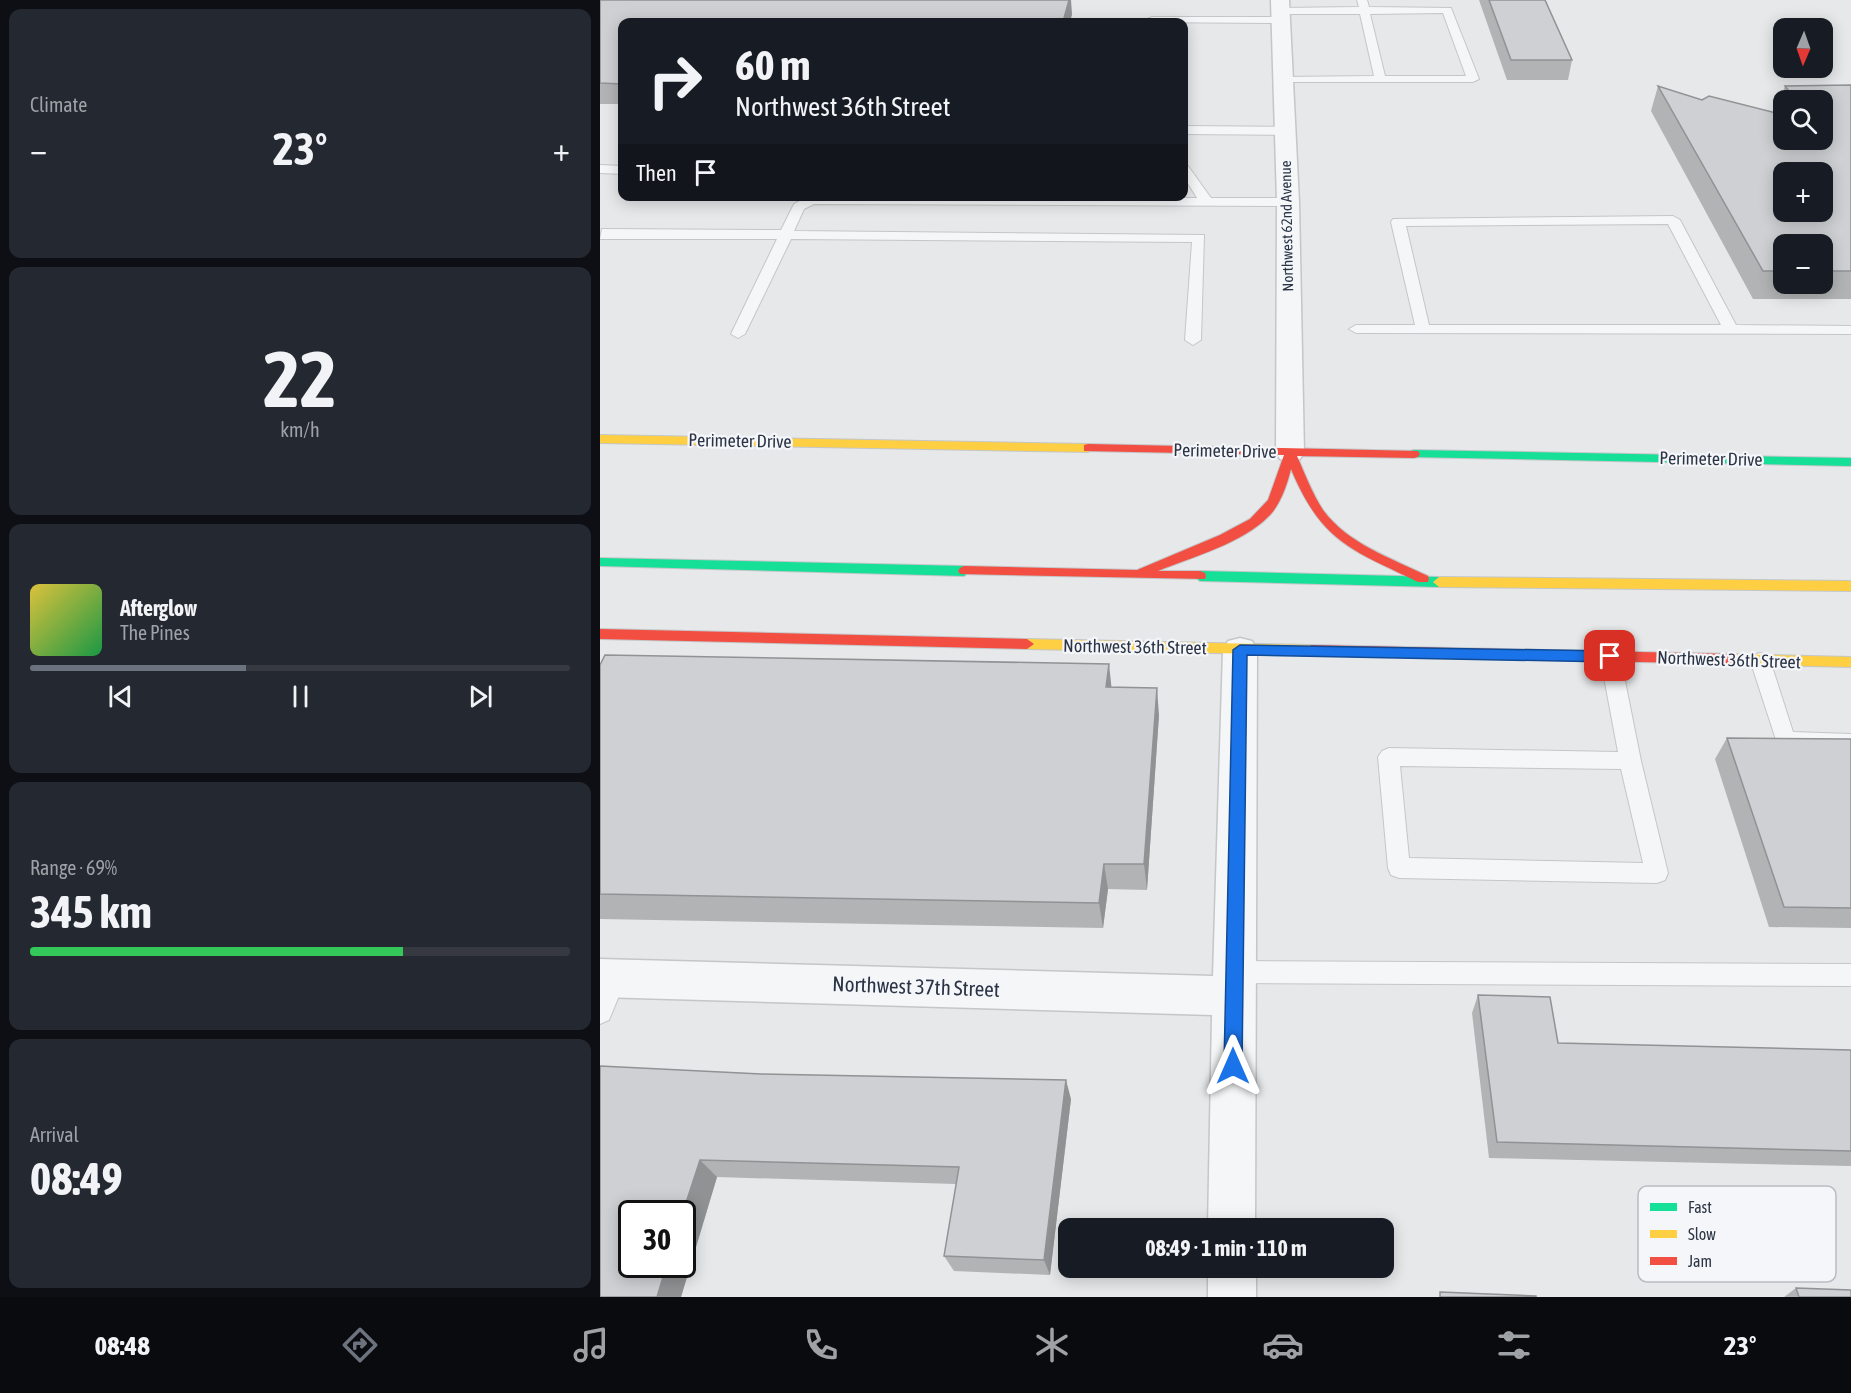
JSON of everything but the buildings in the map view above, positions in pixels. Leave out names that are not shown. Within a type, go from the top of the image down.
[{"type":"main road","name":"Perimeter Drive","points":[[600,439],[1851,462]]},
{"type":"main road","points":[[1134,575],[1245,528],[1263,516],[1273,502],[1290,453]]},
{"type":"main road","points":[[1290,453],[1320,513],[1330,526],[1343,536],[1430,582]]},
{"type":"main road","points":[[600,562],[1430,582],[1851,586]]},
{"type":"main road","name":"Northwest 36th Street","points":[[600,634],[1851,662]]},
{"type":"street","name":"Northwest 62nd Avenue","points":[[1280,10],[1288,202],[1290,453]]},
{"type":"street","points":[[1232,1218],[1233,984],[1240,650]]},
{"type":"street","name":"Northwest 37th Street","points":[[605,990],[1233,984]]},
{"type":"street","points":[[1232,1278],[1232,1297]]},
{"type":"lane","points":[[1363,5],[1380,79]]},
{"type":"lane","points":[[1178,18],[1363,5],[1445,5],[1473,79],[1283,80]]},
{"type":"lane","points":[[1188,130],[1285,131]]},
{"type":"lane","points":[[600,169],[618,170]]},
{"type":"lane","points":[[1188,175],[1207,202]]},
{"type":"lane","points":[[738,334],[799,207],[815,201]]},
{"type":"lane","points":[[1078,201],[1288,202]]},
{"type":"lane","points":[[1423,329],[1398,222],[1673,220],[1731,330]]},
{"type":"lane","points":[[600,235],[602,233],[1199,238],[1193,340]]},
{"type":"lane","points":[[1356,329],[1851,330]]},
{"type":"lane","points":[[1610,656],[1630,762],[1657,873],[1399,868],[1389,757],[1630,762]]},
{"type":"lane","points":[[1760,660],[1785,740],[1851,742]]},
{"type":"lane","points":[[1233,984],[1851,975]]},
{"type":"traffic: fast","points":[[1414,454],[1851,462]]},
{"type":"traffic: fast","points":[[600,562],[964,571]]},
{"type":"traffic: fast","points":[[1200,576],[1439,582]]},
{"type":"traffic: slow","points":[[600,439],[1088,448]]},
{"type":"traffic: slow","points":[[1439,582],[1851,586]]},
{"type":"traffic: slow","points":[[1027,644],[1311,650]]},
{"type":"traffic: slow","points":[[1732,659],[1851,662]]},
{"type":"traffic: jam","points":[[1088,448],[1414,454]]},
{"type":"traffic: jam","points":[[1290,453],[1313,504],[1334,529],[1357,547],[1423,579]]},
{"type":"traffic: jam","points":[[1142,572],[1224,539],[1254,522],[1265,513],[1274,500],[1290,453]]},
{"type":"traffic: jam","points":[[964,571],[1200,576]]},
{"type":"traffic: jam","points":[[600,634],[1027,644]]},
{"type":"traffic: jam","points":[[1311,650],[1732,659]]},
{"type":"route","points":[[1233,1066],[1240,650],[1610,656]]}]
